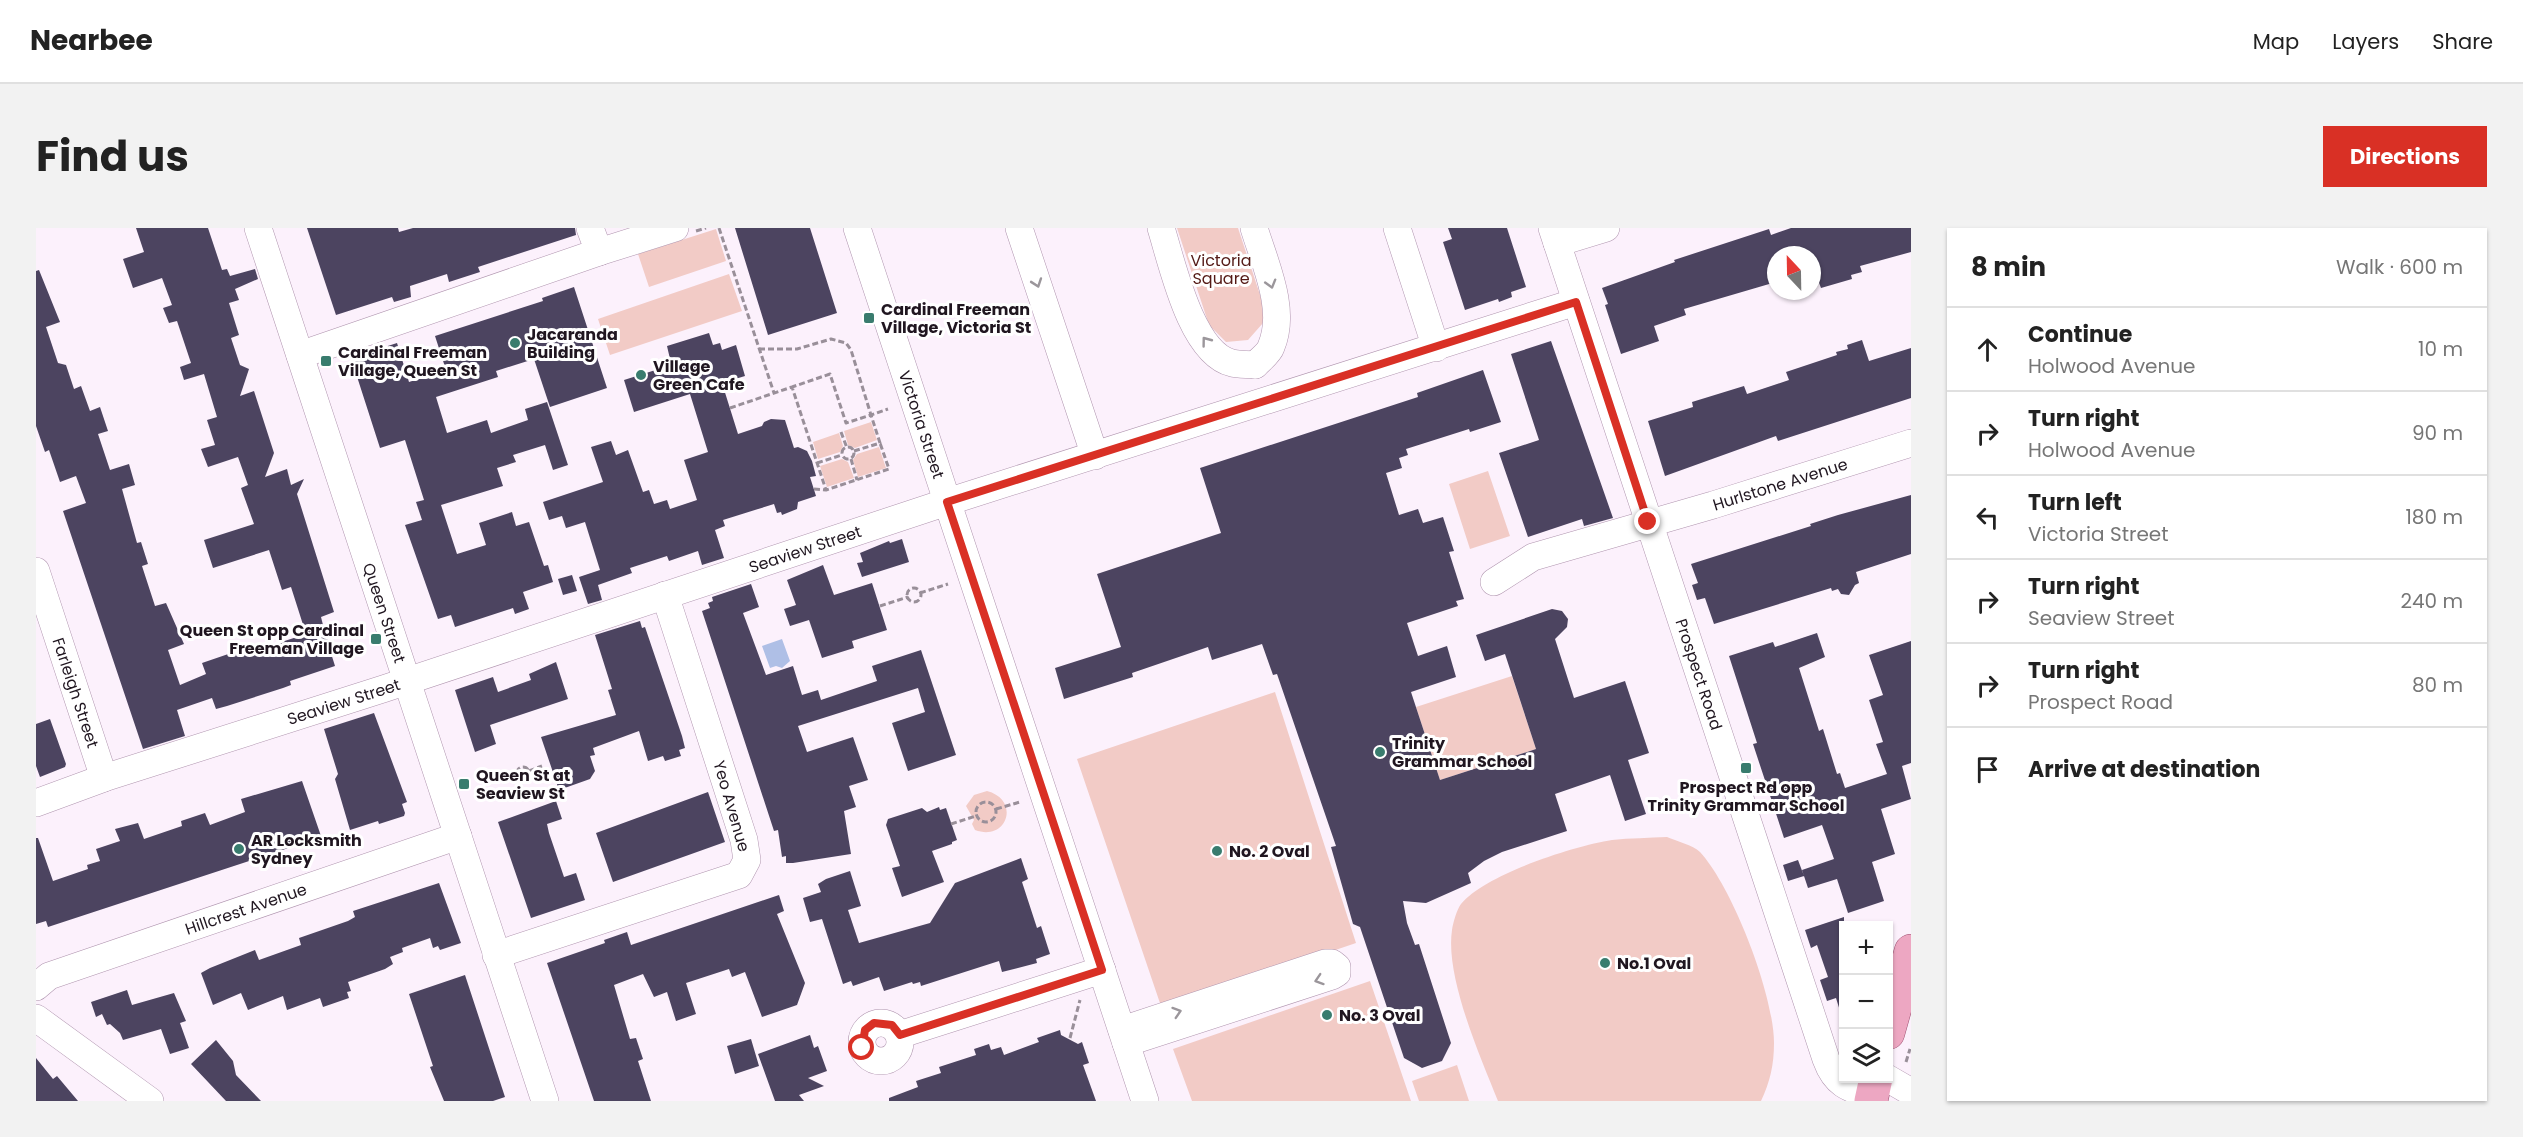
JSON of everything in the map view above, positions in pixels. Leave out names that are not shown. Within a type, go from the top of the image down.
[{"type":"main road","points":[[1889,1029],[1911,951]]},
{"type":"street","name":"Queen Street","points":[[258,228],[545,1101]]},
{"type":"street","points":[[300,355],[594,240],[675,228]]},
{"type":"street","name":"Victoria Street","points":[[857,228],[1145,1101]]},
{"type":"street","points":[[1019,228],[1095,456]]},
{"type":"street","points":[[1161,228],[1189,318],[1210,348],[1231,363],[1256,365]]},
{"type":"street","points":[[1254,228],[1274,290],[1276,317],[1271,348],[1256,365]]},
{"type":"street","points":[[1396,228],[1436,348]]},
{"type":"street","points":[[1554,235],[1606,228]]},
{"type":"street","name":"Prospect Road","points":[[1554,235],[1826,1059],[1835,1080],[1843,1086],[1887,1086]]},
{"type":"street","name":"Seaview Street","points":[[36,803],[104,778],[947,502],[1576,302]]},
{"type":"street","points":[[1256,365],[1268,401]]},
{"type":"street","name":"Hurlstone Avenue","points":[[1494,582],[1533,557],[1713,505],[1911,442]]},
{"type":"street","name":"Farleigh Street","points":[[36,571],[104,778]]},
{"type":"street","name":"Yeo Avenue","points":[[496,955],[740,876],[747,860],[744,840],[664,596]]},
{"type":"street","name":"Hillcrest Avenue","points":[[36,987],[49,976],[458,836]]},
{"type":"street","points":[[1325,963],[1332,963],[1337,967],[1337,973],[1332,976],[1124,1037],[1325,963]]},
{"type":"street","points":[[900,1035],[1102,970]]},
{"type":"street","points":[[36,1018],[150,1101]]},
{"type":"path","points":[[719,228],[774,393]]},
{"type":"path","points":[[759,349],[797,349],[831,339],[846,343],[851,350],[889,470],[826,490],[814,489]]},
{"type":"path","points":[[730,408],[830,374],[846,423],[888,409]]},
{"type":"path","points":[[792,387],[826,490]]},
{"type":"path","points":[[841,432],[847,448],[854,451],[880,443]]},
{"type":"path","points":[[817,463],[842,455],[847,448]]},
{"type":"path","points":[[854,451],[851,459],[857,480]]},
{"type":"path","points":[[842,455],[845,459],[851,459]]},
{"type":"path","points":[[880,606],[908,597],[913,589],[920,593],[948,584]]},
{"type":"path","points":[[908,597],[915,602],[920,598],[920,593]]},
{"type":"path","points":[[503,780],[517,776],[525,779],[529,771],[542,766]]},
{"type":"path","points":[[517,776],[520,767],[529,771]]},
{"type":"path","points":[[976,816],[977,807],[982,802],[989,802],[996,809]]},
{"type":"path","points":[[996,809],[1020,802]]},
{"type":"path","points":[[976,816],[983,822],[990,822],[995,817],[996,809]]},
{"type":"path","points":[[951,824],[976,816]]},
{"type":"path","points":[[1070,1038],[1075,1028],[1077,1006],[1084,997]]},
{"type":"path","points":[[1887,1086],[1911,1044]]},
{"type":"green space","name":"Victoria Square","points":[[1177,228],[1238,228],[1265,310],[1263,323],[1248,340],[1226,342],[1209,325]]},
{"type":"green space","points":[[716,229],[726,261],[649,287],[638,254]]},
{"type":"green space","points":[[729,274],[742,311],[610,355],[598,319]]},
{"type":"green space","points":[[871,422],[877,440],[855,448],[848,445],[844,431]]},
{"type":"green space","points":[[839,433],[843,446],[840,452],[818,459],[813,442]]},
{"type":"green space","points":[[879,447],[886,468],[858,477],[853,460],[857,454]]},
{"type":"green space","points":[[842,459],[848,462],[854,478],[827,487],[820,466]]},
{"type":"green space","points":[[1488,471],[1510,536],[1470,549],[1449,484]]},
{"type":"green space","points":[[1512,676],[1536,749],[1440,780],[1416,707]]},
{"type":"green space","name":"No. 2 Oval","points":[[1275,692],[1356,943],[1162,1009],[1077,759]]},
{"type":"green space","points":[[987,791],[998,796],[1007,810],[1002,825],[986,832],[975,830],[972,824],[974,820],[966,806],[974,795]]},
{"type":"green space","name":"No.1 Oval","points":[[1667,837],[1689,845],[1700,852],[1713,869],[1738,916],[1759,971],[1772,1022],[1774,1043],[1771,1073],[1761,1101],[1498,1101],[1466,1016],[1454,970],[1451,949],[1452,930],[1461,904],[1490,882],[1554,855],[1612,840]]},
{"type":"green space","name":"No. 3 Oval","points":[[1370,981],[1411,1101],[1192,1101],[1173,1049]]},
{"type":"green space","points":[[1457,1065],[1469,1101],[1419,1101],[1412,1081]]},
{"type":"water","points":[[782,639],[790,661],[782,668],[776,666],[770,668],[762,646]]},
{"type":"building","points":[[136,228],[208,228],[222,270],[227,269],[230,276],[255,269],[258,279],[235,289],[239,300],[229,303],[239,335],[231,338],[240,365],[249,369],[240,396],[254,391],[274,453],[265,477],[287,469],[291,485],[304,479],[297,494],[334,612],[321,617],[326,637],[331,644],[330,650],[335,666],[290,681],[291,685],[283,688],[227,706],[216,709],[212,698],[177,710],[185,736],[143,749],[63,511],[86,503],[76,476],[60,482],[49,450],[45,452],[36,426],[36,271],[39,270],[60,322],[46,327],[58,363],[66,365],[74,389],[81,386],[90,411],[100,407],[108,431],[98,434],[110,470],[129,464],[135,485],[122,489],[137,543],[141,542],[148,564],[142,566],[155,606],[166,603],[184,644],[168,650],[180,685],[206,674],[202,663],[240,650],[242,655],[306,634],[291,587],[282,590],[269,550],[213,568],[204,540],[254,524],[241,488],[248,485],[238,457],[208,467],[201,449],[215,445],[207,420],[217,417],[204,374],[184,380],[180,367],[191,363],[177,321],[169,323],[163,308],[172,305],[162,278],[133,288],[123,259],[144,252]]},
{"type":"building","points":[[307,228],[398,228],[399,232],[413,228],[575,228],[576,235],[478,267],[480,272],[449,282],[447,274],[410,286],[411,297],[394,302],[392,297],[336,315]]},
{"type":"building","points":[[735,228],[810,228],[837,313],[768,335]]},
{"type":"building","points":[[1448,228],[1507,228],[1526,287],[1511,292],[1512,297],[1499,302],[1498,299],[1465,310],[1443,242],[1452,239]]},
{"type":"building","points":[[1791,228],[1911,228],[1911,252],[1860,266],[1862,272],[1851,275],[1852,279],[1821,288],[1821,246],[1767,246],[1767,285],[1684,309],[1686,315],[1654,326],[1659,341],[1621,354],[1605,305],[1608,304],[1602,288],[1675,262],[1674,260],[1769,229],[1771,235]]},
{"type":"building","points":[[574,287],[607,388],[550,407],[534,359],[496,371],[498,377],[436,397],[447,433],[487,420],[491,433],[528,420],[525,409],[547,402],[568,465],[553,470],[545,445],[513,455],[516,462],[497,468],[503,486],[441,505],[457,554],[486,545],[479,523],[512,512],[516,526],[529,522],[544,566],[548,565],[553,582],[523,592],[529,609],[515,614],[513,608],[455,627],[451,615],[438,619],[405,525],[422,520],[416,502],[424,500],[405,440],[380,448],[351,358],[397,343],[409,382],[446,370],[435,336],[543,301],[542,298]]},
{"type":"building","points":[[709,333],[713,345],[720,343],[722,350],[736,345],[745,376],[722,383],[738,434],[762,426],[764,422],[771,419],[785,420],[794,448],[798,447],[807,451],[812,461],[816,476],[810,477],[816,496],[798,502],[797,509],[782,515],[781,512],[777,513],[774,504],[723,520],[725,526],[715,530],[724,558],[702,565],[698,551],[669,561],[667,556],[630,568],[632,573],[598,585],[602,600],[588,604],[579,577],[600,570],[585,522],[566,528],[562,516],[549,520],[543,502],[603,482],[591,447],[611,441],[616,455],[628,450],[643,492],[649,490],[654,504],[667,500],[670,509],[697,500],[684,460],[708,452],[690,394],[634,412],[624,380],[665,367],[663,361],[670,359],[667,346]]},
{"type":"building","points":[[1862,340],[1869,361],[1911,348],[1911,398],[1778,441],[1776,436],[1665,476],[1648,421],[1693,407],[1692,402],[1744,386],[1747,394],[1789,380],[1786,372],[1837,355],[1836,352],[1848,349],[1847,345]]},
{"type":"building","points":[[1551,341],[1613,518],[1584,526],[1582,519],[1528,537],[1499,453],[1539,440],[1511,354]]},
{"type":"building","points":[[1483,370],[1501,422],[1470,432],[1469,429],[1406,449],[1408,455],[1399,458],[1402,468],[1386,473],[1399,515],[1418,509],[1423,523],[1443,517],[1454,551],[1449,552],[1464,599],[1456,601],[1458,606],[1407,623],[1418,656],[1447,646],[1456,677],[1411,692],[1440,780],[1536,749],[1505,654],[1485,661],[1476,635],[1552,609],[1562,611],[1568,619],[1567,627],[1555,639],[1574,698],[1625,681],[1649,753],[1628,760],[1646,814],[1625,821],[1610,775],[1555,794],[1567,831],[1502,852],[1484,861],[1468,873],[1471,883],[1426,903],[1403,901],[1407,923],[1415,945],[1419,944],[1451,1043],[1442,1061],[1422,1068],[1404,1058],[1360,927],[1353,924],[1331,847],[1336,846],[1277,674],[1273,675],[1262,644],[1212,660],[1208,647],[1132,673],[1133,677],[1064,699],[1055,668],[1121,647],[1097,574],[1221,533],[1200,468],[1418,397],[1417,393]]},
{"type":"building","points":[[1911,495],[1911,554],[1856,572],[1859,583],[1849,595],[1841,594],[1838,589],[1832,591],[1831,588],[1714,624],[1705,598],[1697,600],[1692,585],[1698,583],[1691,564],[1811,526],[1810,524],[1838,515]]},
{"type":"building","points":[[902,539],[909,562],[862,577],[857,563],[863,562],[860,553],[889,541],[890,543]]},
{"type":"building","points":[[823,565],[834,595],[872,583],[887,630],[852,641],[854,648],[822,658],[809,620],[790,626],[784,609],[796,605],[787,580]]},
{"type":"building","points":[[572,575],[577,591],[563,595],[558,579]]},
{"type":"building","points":[[751,584],[759,607],[743,613],[766,675],[793,666],[802,695],[818,690],[821,700],[877,681],[872,666],[921,650],[956,755],[908,771],[892,723],[925,712],[918,688],[798,726],[807,752],[853,737],[868,780],[849,786],[856,807],[844,811],[851,854],[793,863],[786,863],[786,856],[782,857],[778,830],[774,831],[702,611],[710,608],[708,603],[713,601],[712,597]]},
{"type":"building","points":[[640,621],[642,628],[645,627],[685,748],[679,750],[681,756],[665,761],[663,756],[648,761],[639,731],[593,748],[595,755],[590,756],[595,771],[590,779],[559,790],[541,737],[616,715],[608,690],[612,689],[595,635]]},
{"type":"building","points":[[1817,633],[1825,657],[1799,668],[1819,731],[1823,729],[1837,774],[1840,773],[1845,788],[1887,774],[1876,744],[1883,742],[1869,700],[1883,695],[1869,655],[1911,641],[1911,763],[1902,766],[1911,799],[1881,809],[1895,854],[1872,862],[1884,901],[1848,913],[1837,879],[1808,888],[1802,870],[1834,859],[1822,825],[1784,838],[1753,744],[1757,743],[1729,656],[1773,642],[1775,647]]},
{"type":"building","points":[[556,662],[568,699],[490,725],[496,744],[475,752],[455,690],[493,677],[498,692],[531,680],[529,674]]},
{"type":"building","points":[[374,713],[407,802],[402,804],[405,813],[404,816],[379,824],[378,821],[350,830],[335,779],[338,774],[324,729]]},
{"type":"building","points":[[50,719],[66,764],[65,767],[40,777],[36,766],[36,724]]},
{"type":"building","points":[[302,781],[321,836],[319,838],[48,927],[46,921],[36,924],[36,838],[38,838],[53,881],[88,869],[87,865],[100,861],[96,849],[120,841],[115,829],[138,823],[144,839],[182,826],[181,821],[205,813],[210,825],[245,812],[241,799]]},
{"type":"building","points":[[708,792],[725,842],[613,882],[596,833]]},
{"type":"building","points":[[556,801],[562,819],[547,824],[549,833],[564,877],[576,873],[585,900],[531,918],[498,822]]},
{"type":"building","points":[[939,807],[940,810],[946,808],[957,840],[932,851],[944,882],[902,897],[892,868],[900,866],[886,825],[888,819],[922,808],[927,812]]},
{"type":"building","points":[[1021,858],[1028,879],[1022,882],[1037,928],[1041,926],[1050,954],[1036,959],[1037,963],[1002,972],[999,961],[921,986],[920,982],[913,984],[912,982],[884,991],[879,977],[853,986],[851,981],[843,984],[822,919],[810,922],[803,898],[821,892],[818,884],[826,879],[850,871],[861,906],[848,910],[859,943],[930,923],[955,883]]},
{"type":"building","points":[[1798,860],[1804,876],[1788,881],[1783,865]]},
{"type":"building","points":[[439,883],[461,943],[440,950],[438,946],[433,948],[430,938],[402,948],[403,952],[390,957],[393,964],[348,982],[351,991],[347,992],[349,998],[323,1007],[320,998],[287,1010],[283,996],[248,1010],[241,993],[213,1005],[201,973],[210,968],[255,950],[259,960],[301,945],[299,938],[348,921],[355,917],[353,911]]},
{"type":"building","points":[[779,895],[784,911],[777,914],[805,983],[797,1005],[762,1017],[745,972],[732,977],[729,969],[686,983],[696,1014],[676,1021],[667,992],[654,997],[643,974],[614,985],[630,1039],[636,1038],[643,1059],[638,1061],[651,1101],[594,1101],[547,963],[605,943],[604,940],[627,932],[631,945]]},
{"type":"building","points":[[1844,917],[1844,921],[1839,921],[1839,1008],[1836,998],[1827,1001],[1820,980],[1828,977],[1817,945],[1811,948],[1805,930]]},
{"type":"building","points":[[465,975],[505,1097],[493,1101],[444,1101],[430,1067],[433,1066],[409,994]]},
{"type":"building","points":[[127,990],[132,1005],[174,993],[186,1021],[180,1023],[189,1048],[170,1054],[161,1029],[123,1040],[120,1033],[110,1024],[107,1025],[102,1014],[96,1017],[91,1002]]},
{"type":"building","points":[[1060,1030],[1061,1035],[1078,1044],[1082,1042],[1089,1063],[1083,1065],[1096,1101],[889,1101],[889,1098],[918,1087],[916,1081],[941,1073],[939,1067],[976,1055],[974,1049],[989,1044],[991,1050],[1001,1047],[1004,1055],[1039,1042],[1037,1038]]},
{"type":"building","points":[[810,1035],[814,1048],[818,1046],[827,1071],[808,1078],[824,1086],[799,1095],[804,1101],[775,1101],[758,1054]]},
{"type":"building","points":[[751,1039],[759,1066],[735,1074],[727,1046]]},
{"type":"building","points":[[216,1040],[233,1061],[236,1075],[261,1101],[226,1101],[191,1064]]},
{"type":"building","points":[[36,1058],[53,1079],[57,1076],[78,1101],[36,1101]]},
{"type":"place","name":"Cardinal Freeman Village, Victoria St","points":[[869,318]]},
{"type":"place","name":"Jacaranda Building","points":[[515,343]]},
{"type":"place","name":"Cardinal Freeman Village, Queen St","points":[[326,361]]},
{"type":"place","name":"Village Green Cafe","points":[[641,375]]},
{"type":"place","name":"Queen St opp Cardinal Freeman Village","points":[[376,639]]},
{"type":"place","name":"Trinity Grammar School","points":[[1380,752]]},
{"type":"place","name":"Prospect Rd opp Trinity Grammar School","points":[[1746,768]]},
{"type":"place","name":"Queen St at Seaview St","points":[[464,784]]},
{"type":"place","name":"AR Locksmith Sydney","points":[[239,849]]},
{"type":"place","name":"No. 2 Oval","points":[[1217,851]]},
{"type":"place","name":"No.1 Oval","points":[[1605,963]]},
{"type":"place","name":"No. 3 Oval","points":[[1327,1015]]},
{"type":"route","points":[[862,1048],[862,1036],[865,1030],[874,1023],[892,1025],[900,1035],[1102,970],[947,502],[1576,302],[1648,522]]}]
